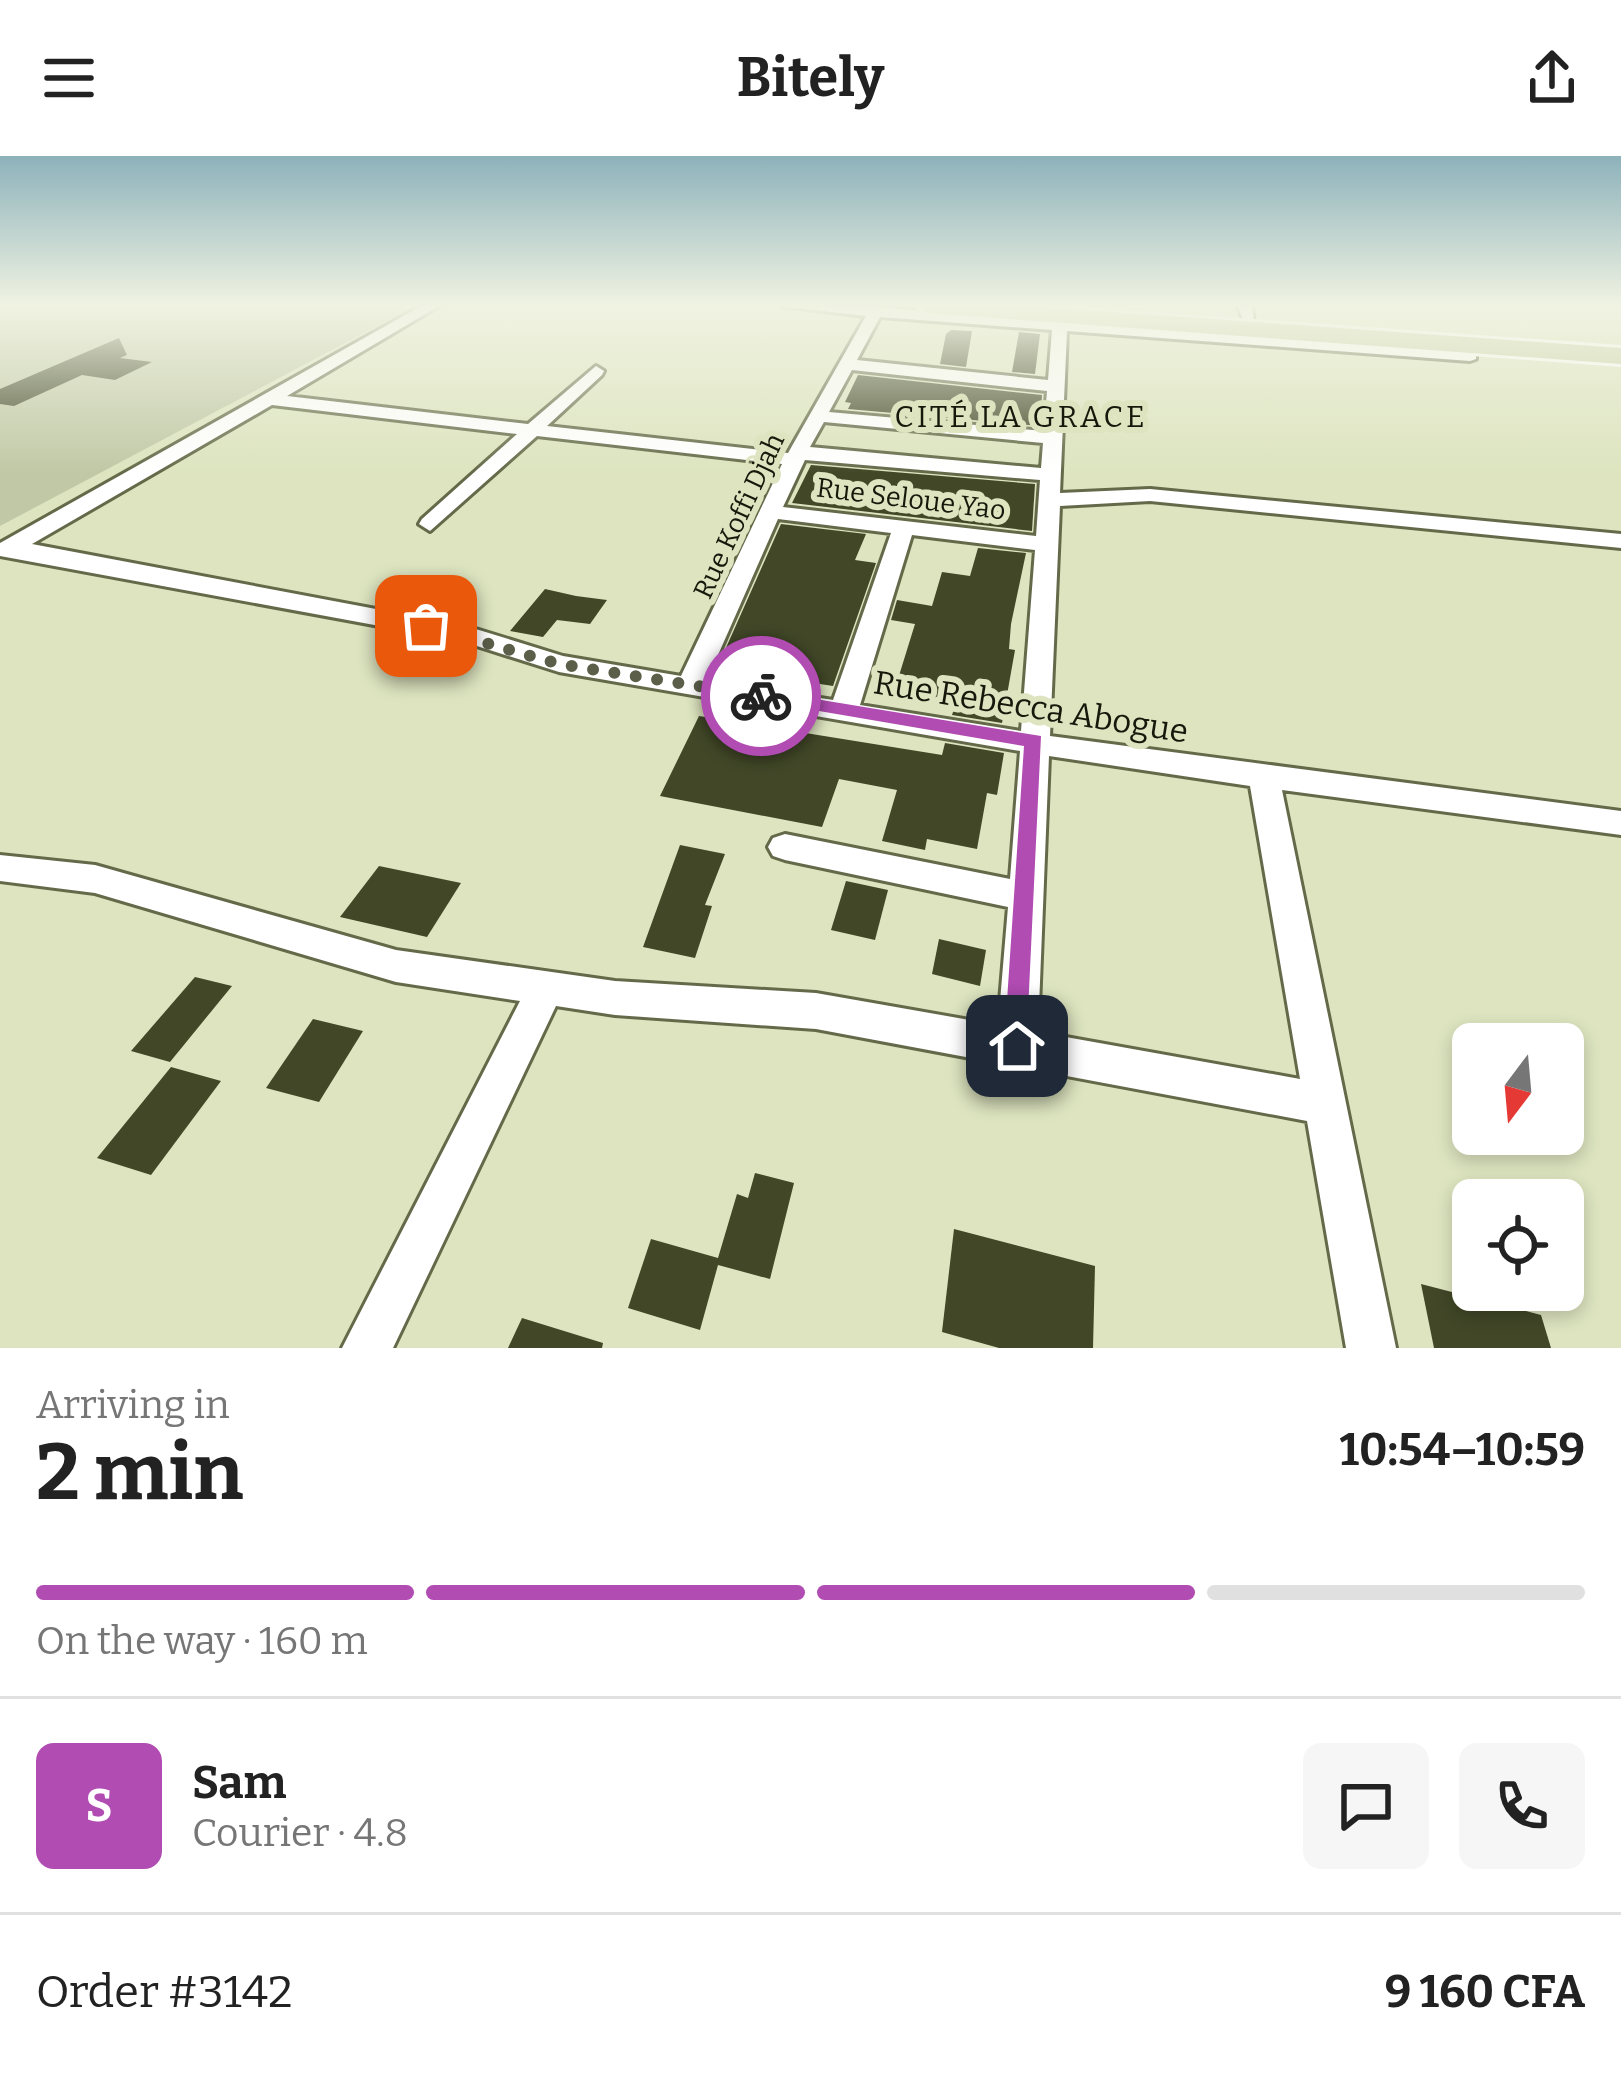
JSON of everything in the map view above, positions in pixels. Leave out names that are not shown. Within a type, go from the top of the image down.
[{"type":"street","points":[[6,549],[338,362]]},
{"type":"street","points":[[1017,1046],[1054,362]]},
{"type":"street","points":[[846,364],[1053,386]]},
{"type":"street","name":"Rue Koffi Djah","points":[[691,684],[796,456],[846,364]]},
{"type":"street","points":[[430,524],[596,371]]},
{"type":"street","points":[[274,400],[1049,488],[1621,541]]},
{"type":"street","points":[[817,416],[1052,438]]},
{"type":"street","name":"Rue Seloue Yao","points":[[770,512],[1046,544]]},
{"type":"street","points":[[844,711],[904,529]]},
{"type":"street","name":"Rue Rebecca Abogue","points":[[6,549],[466,634],[559,664],[1264,779],[1621,823]]},
{"type":"street","points":[[1264,779],[1371,1348]]},
{"type":"street","points":[[785,847],[1025,897]]},
{"type":"street","points":[[0,868],[95,880],[396,966],[615,998],[816,1011],[1328,1104]]},
{"type":"street","points":[[367,1348],[546,988]]},
{"type":"green space","points":[[0,362],[310,362],[0,526]]},
{"type":"building","points":[[64,362],[152,362],[115,380],[82,375],[14,406],[0,404],[0,389]]},
{"type":"building","points":[[940,362],[967,362],[966,367]]},
{"type":"building","points":[[1014,362],[1037,362],[1035,374],[1012,372]]},
{"type":"building","points":[[858,375],[1042,395],[1040,426],[848,409],[851,403],[845,402]]},
{"type":"building","points":[[811,465],[1035,484],[1032,531],[792,503]]},
{"type":"building","points":[[781,524],[866,534],[855,560],[876,563],[833,686],[717,668]]},
{"type":"building","points":[[978,548],[1026,553],[1011,624],[1009,649],[1015,650],[1002,723],[952,715],[955,706],[893,695],[915,624],[891,620],[897,600],[932,606],[942,572],[970,576]]},
{"type":"building","points":[[545,589],[607,600],[590,624],[557,620],[543,637],[510,631]]},
{"type":"building","points":[[699,716],[942,755],[945,743],[1004,753],[997,795],[987,793],[977,849],[927,839],[925,850],[882,841],[897,790],[839,779],[822,827],[660,796]]},
{"type":"building","points":[[680,845],[725,854],[705,905],[712,906],[695,958],[643,947]]},
{"type":"building","points":[[379,866],[461,883],[427,937],[340,917]]},
{"type":"building","points":[[846,881],[888,890],[875,940],[831,930]]},
{"type":"building","points":[[939,939],[986,950],[980,986],[932,974]]},
{"type":"building","points":[[195,977],[232,986],[170,1062],[131,1051]]},
{"type":"building","points":[[313,1019],[363,1031],[319,1102],[266,1088]]},
{"type":"building","points":[[171,1067],[221,1081],[151,1175],[97,1158]]},
{"type":"building","points":[[755,1173],[794,1183],[770,1279],[718,1265],[700,1330],[628,1308],[651,1239],[718,1258],[737,1194],[748,1198]]},
{"type":"building","points":[[954,1229],[1095,1266],[1093,1348],[999,1348],[942,1332]]},
{"type":"building","points":[[1421,1284],[1452,1292],[1452,1311],[1541,1315],[1551,1348],[1434,1348]]},
{"type":"building","points":[[522,1318],[603,1343],[602,1348],[508,1348]]},
{"type":"way so far","points":[[426,626],[559,664],[761,696]]},
{"type":"district","name":"CITÉ LA GRACE","points":[[1021,417]]},
{"type":"route","points":[[761,696],[1034,741],[1017,1046]]}]
